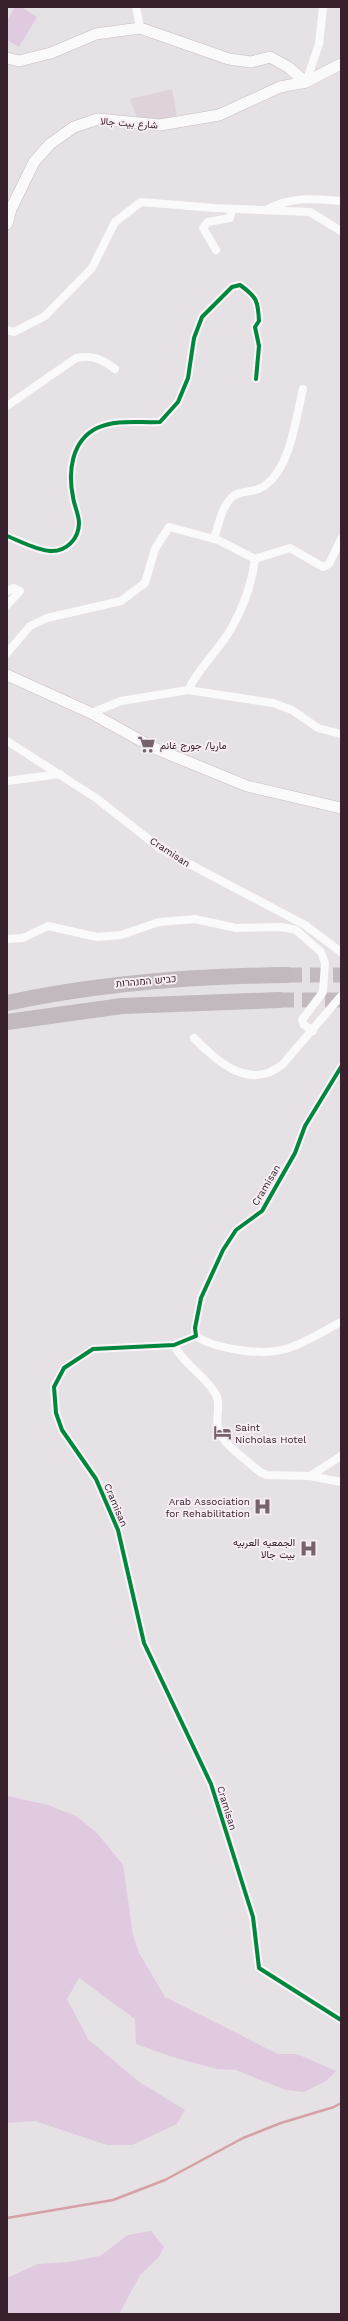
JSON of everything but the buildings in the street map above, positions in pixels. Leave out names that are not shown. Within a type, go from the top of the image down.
[{"type":"highway","name":"כביש המנהרות","points":[[7,1003],[112,984],[216,976],[287,975]]},
{"type":"highway","points":[[7,1022],[130,1006],[279,1000]]},
{"type":"street","points":[[136,7],[140,28]]},
{"type":"street","points":[[7,58],[19,61],[51,53],[96,34],[140,28],[228,60],[251,62],[270,57],[288,67],[306,82],[320,44],[323,7]]},
{"type":"street","name":"شارع بيت جالا","points":[[7,224],[9,208],[34,162],[50,144],[74,128],[98,119],[147,125],[178,123],[219,115],[280,87],[306,82],[341,64]]},
{"type":"street","points":[[267,210],[284,201],[301,199],[341,201]]},
{"type":"street","points":[[7,330],[14,332],[44,316],[92,268],[115,222],[141,202],[232,209],[310,212],[341,231]]},
{"type":"street","points":[[216,250],[203,228],[208,222],[230,218],[232,209]]},
{"type":"street","points":[[7,536],[50,551],[68,546],[78,534],[80,522],[70,475],[73,455],[84,438],[96,429],[112,422],[160,422],[169,413],[178,402],[188,378],[194,338],[202,317],[232,287],[240,286],[253,295],[258,303],[259,321],[254,327],[259,346],[256,379]]},
{"type":"street","points":[[7,406],[76,358],[89,356],[103,360],[115,369]]},
{"type":"street","points":[[214,539],[228,499],[239,493],[256,492],[279,472],[292,438],[302,389]]},
{"type":"street","points":[[7,653],[30,626],[54,616],[121,601],[145,583],[155,549],[169,527],[214,539],[255,559],[290,548],[323,567],[330,564],[341,539]]},
{"type":"street","points":[[188,690],[193,679],[231,629],[253,577],[255,559]]},
{"type":"street","points":[[7,591],[14,588],[20,591],[7,605]]},
{"type":"street","points":[[7,675],[91,713],[154,748],[247,786],[341,808]]},
{"type":"street","points":[[91,713],[122,701],[188,690],[273,703],[292,710],[318,728],[341,734]]},
{"type":"street","name":"Cramisan","points":[[7,741],[96,798],[161,849],[305,925],[341,952]]},
{"type":"street","points":[[7,781],[60,774]]},
{"type":"street","points":[[7,939],[23,938],[48,926],[98,937],[121,935],[160,922],[195,919],[236,928],[281,927],[296,930],[321,952],[325,963],[323,992],[302,1020],[304,1025],[313,1031]]},
{"type":"street","points":[[194,1038],[232,1068],[243,1073],[263,1076],[273,1072],[283,1064],[313,1031],[341,996]]},
{"type":"street","name":"Cramisan","points":[[341,1067],[306,1126],[295,1153],[262,1211],[236,1230],[223,1250],[201,1298],[195,1328],[196,1336],[174,1345],[93,1350],[64,1368],[54,1387],[56,1413],[62,1430],[96,1479],[116,1524],[126,1561],[144,1643],[211,1784],[253,1917],[259,1968],[341,2020]]},
{"type":"street","points":[[196,1336],[206,1343],[244,1352],[285,1350],[341,1322]]},
{"type":"street","points":[[174,1345],[180,1357],[201,1374],[216,1394],[218,1430],[233,1449],[266,1475],[310,1476],[341,1482]]},
{"type":"street","points":[[310,1476],[341,1456]]},
{"type":"shaded area","points":[[15,7],[21,7],[37,17],[19,47],[7,40],[7,21]]},
{"type":"shaded area","points":[[172,89],[178,123],[139,123],[130,99]]},
{"type":"shaded area","points":[[7,1796],[48,1805],[76,1816],[97,1833],[123,1865],[133,1935],[139,1953],[165,1997],[278,2054],[297,2054],[336,2071],[326,2081],[304,2092],[286,2090],[236,2070],[217,2069],[172,2057],[136,2044],[135,2019],[79,1978],[67,1999],[88,2039],[138,2081],[185,2110],[177,2124],[132,2145],[107,2145],[35,2121],[7,2123]]},
{"type":"shaded area","points":[[151,2231],[164,2247],[158,2258],[140,2275],[119,2314],[7,2314],[7,2278],[38,2264],[68,2262],[100,2256],[128,2235]]},
{"type":"waterway","points":[[7,2218],[113,2200],[165,2180],[243,2138],[281,2123],[334,2107],[341,2103]]},
{"type":"tunnel","points":[[287,975],[341,975]]},
{"type":"tunnel","points":[[279,1000],[341,1000]]},
{"type":"cycle path","points":[[7,536],[34,547],[50,551],[56,551],[66,547],[74,539],[77,534],[79,523],[71,478],[73,458],[82,441],[88,434],[97,428],[112,423],[160,422],[178,402],[188,378],[194,338],[202,317],[232,287],[240,285],[253,296],[256,300],[258,309],[259,321],[255,327],[259,346],[256,379]]},
{"type":"cycle path","points":[[341,1067],[305,1126],[295,1153],[262,1211],[236,1230],[223,1250],[201,1298],[195,1328],[196,1336],[174,1345],[93,1349],[64,1368],[54,1387],[56,1413],[62,1430],[96,1479],[118,1530],[144,1643],[211,1784],[253,1917],[259,1968],[341,2020]]},
{"type":"place","name":"ماريا/ جورج غانم","points":[[147,745]]},
{"type":"place","name":"Saint Nicholas Hotel","points":[[222,1433]]},
{"type":"place","name":"Arab Association for Rehabilitation","points":[[263,1507]]},
{"type":"place","name":"الجمعيه العربيه بيت جالا","points":[[308,1548]]}]
